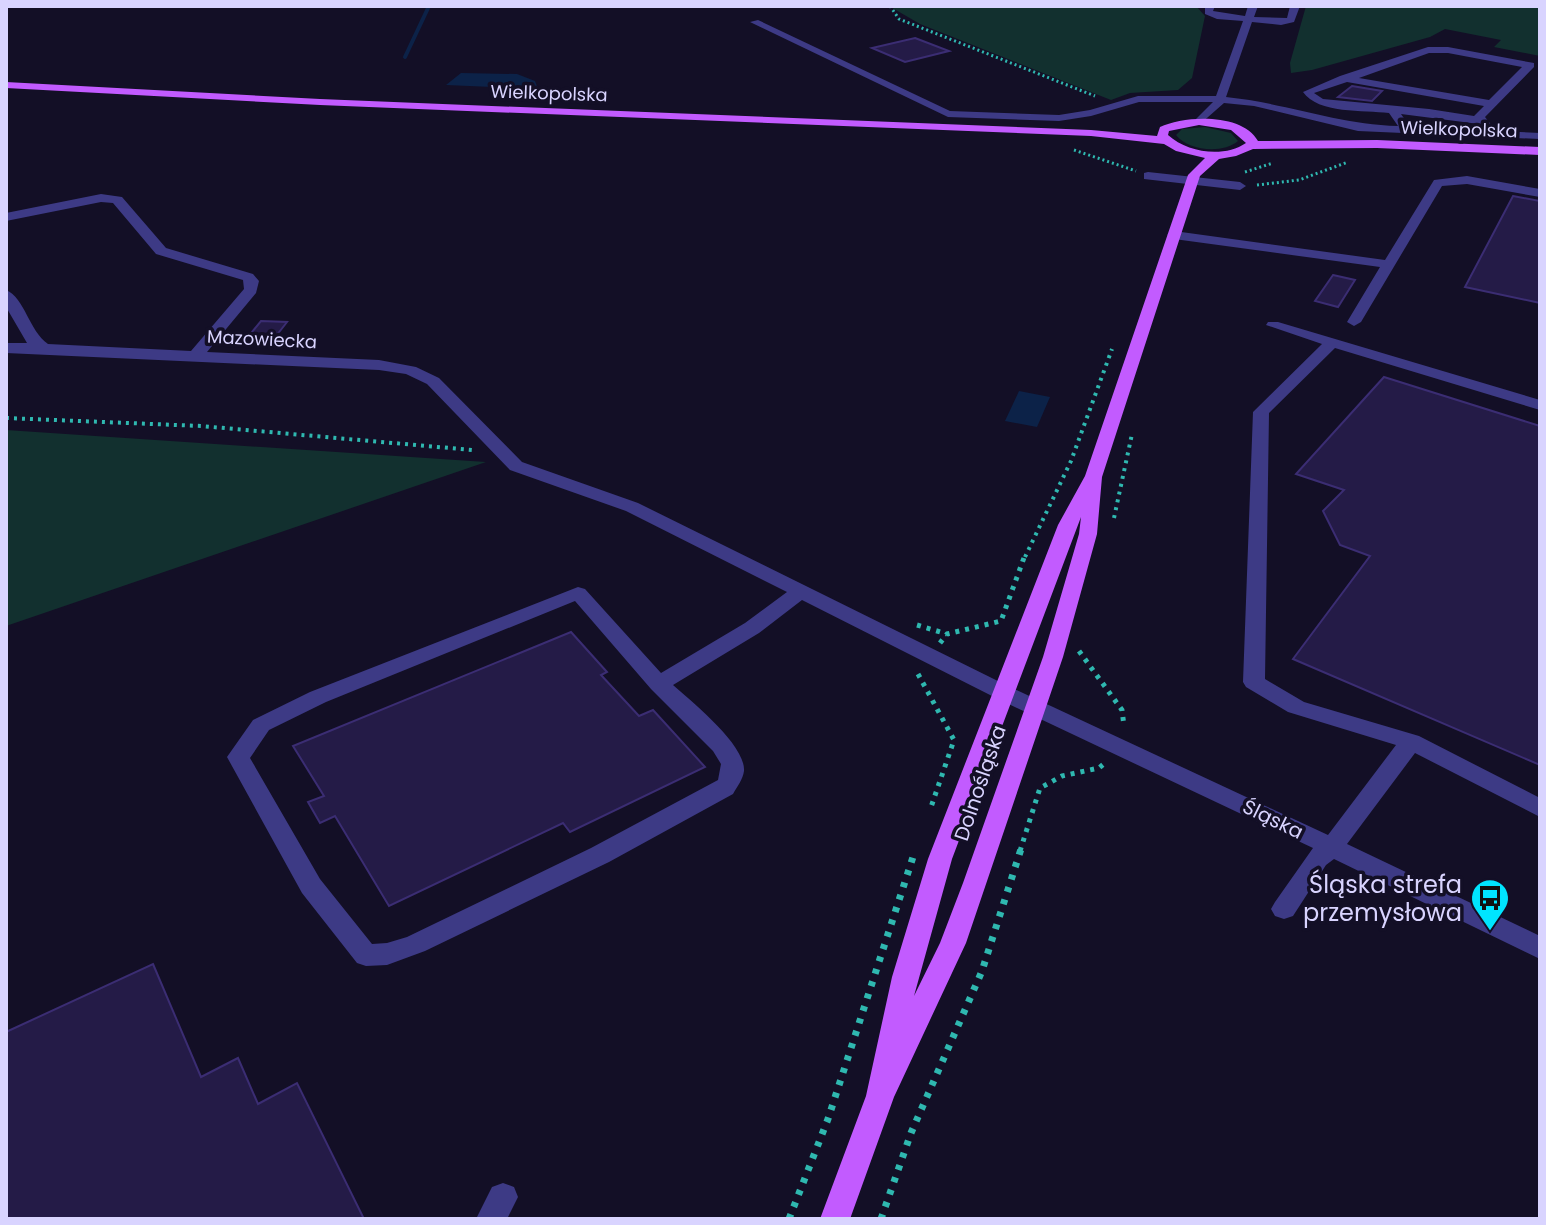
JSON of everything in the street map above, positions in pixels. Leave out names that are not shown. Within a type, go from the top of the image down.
[{"type":"main road","name":"Wielkopolska","points":[[6,85],[305,101],[1165,135]]},
{"type":"main road","points":[[1199,122],[1229,126],[1248,139],[1240,151],[1217,154],[1188,150],[1165,135],[1175,124],[1199,122]]},
{"type":"main road","name":"Wielkopolska","points":[[1248,139],[1540,151]]},
{"type":"main road","points":[[1188,150],[1193,178]]},
{"type":"main road","name":"Dolnośląska","points":[[880,1096],[905,977],[940,859],[1067,525],[1094,476],[1193,178],[1217,154]]},
{"type":"main road","name":"Dolnośląska","points":[[835,1219],[880,1096],[953,943],[1036,708],[1088,534],[1094,476]]},
{"type":"street","points":[[1210,6],[1208,12],[1211,15],[1287,22],[1291,20],[1295,6]]},
{"type":"street","points":[[1199,122],[1220,100],[1253,6]]},
{"type":"street","points":[[755,22],[948,114],[1059,118],[1091,113],[1138,99],[1220,100],[1255,103],[1337,125],[1540,136]]},
{"type":"street","points":[[1493,134],[1480,121],[1418,110],[1337,105],[1309,96],[1308,92],[1436,49],[1535,66]]},
{"type":"street","points":[[1480,121],[1479,117],[1492,104],[1535,66]]},
{"type":"street","points":[[1344,78],[1492,104]]},
{"type":"street","points":[[1220,100],[1229,126]]},
{"type":"street","points":[[1393,110],[1407,131]]},
{"type":"street","points":[[1148,176],[1193,178],[1240,186]]},
{"type":"street","points":[[1354,322],[1438,183],[1467,180],[1540,193]]},
{"type":"street","points":[[6,217],[94,199],[117,200],[161,251],[248,277],[252,281],[251,290],[196,355]]},
{"type":"street","points":[[1174,235],[1387,264]]},
{"type":"street","points":[[6,294],[32,340],[44,348]]},
{"type":"street","points":[[1273,325],[1540,405]]},
{"type":"street","points":[[1332,343],[1261,412],[1254,682],[1296,707],[1411,742],[1540,808]]},
{"type":"street","name":"Mazowiecka","points":[[6,348],[196,355],[410,370],[433,381],[507,460]]},
{"type":"street","points":[[1405,383],[1417,369]]},
{"type":"street","name":"Śląska","points":[[507,460],[529,472],[632,507],[1004,693],[1540,948]]},
{"type":"street","points":[[578,593],[659,684],[681,703],[732,760],[733,773],[725,788],[600,855],[416,944],[387,954],[366,955],[339,928],[310,885],[238,757],[261,725],[318,697],[578,593]]},
{"type":"street","points":[[659,684],[752,628],[799,593]]},
{"type":"street","points":[[1284,909],[1317,858],[1332,847],[1411,742]]},
{"type":"path","points":[[890,6],[899,19],[1101,98]]},
{"type":"path","points":[[1240,186],[1299,180],[1351,161]]},
{"type":"path","points":[[914,624],[947,634],[1001,621],[1031,540],[1071,461],[1116,339]]},
{"type":"path","points":[[6,418],[201,426],[465,448],[507,460]]},
{"type":"path","points":[[1112,530],[1118,487],[1135,422]]},
{"type":"path","points":[[926,823],[954,740],[918,674],[947,634]]},
{"type":"path","points":[[881,1219],[911,1133],[982,971],[1040,788],[1062,776],[1099,768],[1107,762],[1125,731],[1122,710],[1078,652],[1082,638]]},
{"type":"path","points":[[789,1219],[828,1119],[914,852]]},
{"type":"green space","points":[[889,6],[1196,6],[1205,16],[1192,78],[1178,90],[1130,93],[1111,100],[920,24]]},
{"type":"green space","points":[[1306,6],[1540,6],[1540,56],[1494,47],[1501,40],[1445,29],[1430,37],[1291,73],[1290,63]]},
{"type":"green space","points":[[1205,127],[1231,133],[1238,141],[1224,148],[1206,149],[1189,145],[1176,135],[1182,129]]},
{"type":"green space","points":[[6,430],[486,462],[6,626]]},
{"type":"water","points":[[461,73],[517,74],[535,81],[538,89],[446,85]]},
{"type":"water","points":[[1019,391],[1050,397],[1037,427],[1005,421]]},
{"type":"building","points":[[915,38],[949,51],[905,62],[872,48]]},
{"type":"building","points":[[1352,86],[1382,91],[1372,101],[1338,97]]},
{"type":"building","points":[[1513,196],[1540,201],[1540,303],[1465,287]]},
{"type":"building","points":[[1333,275],[1355,280],[1338,307],[1315,301]]},
{"type":"building","points":[[261,321],[287,322],[269,345],[243,343]]},
{"type":"building","points":[[1384,377],[1540,426],[1540,765],[1293,659],[1370,556],[1340,545],[1323,511],[1344,490],[1296,474]]},
{"type":"building","points":[[571,632],[607,672],[601,675],[639,716],[653,710],[705,767],[570,832],[563,823],[389,906],[335,816],[320,823],[308,802],[324,796],[293,746]]},
{"type":"building","points":[[153,964],[201,1077],[238,1058],[258,1104],[297,1083],[364,1219],[6,1219],[6,1032]]},
{"type":"waterway","points":[[405,57],[429,6]]},
{"type":"place","name":"Śląska strefa przemysłowa","points":[[1490,932]]}]
